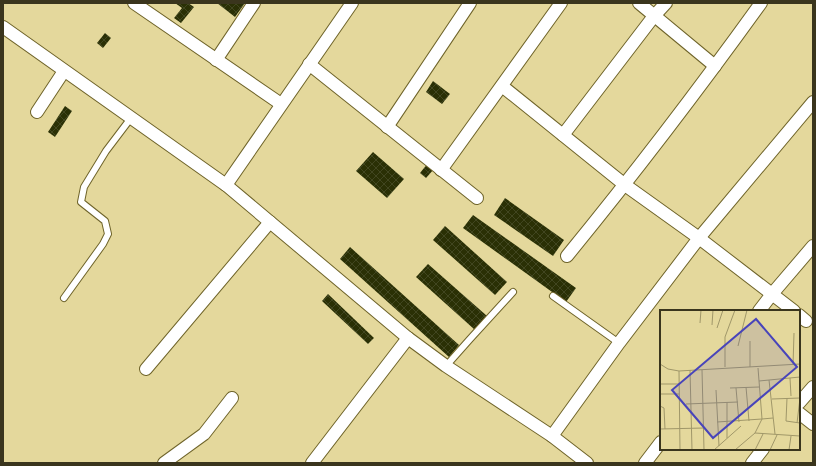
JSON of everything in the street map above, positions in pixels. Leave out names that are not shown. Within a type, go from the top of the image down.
[{"type":"street","points":[[134,3],[281,104]]},
{"type":"street","points":[[216,60],[254,3]]},
{"type":"street","points":[[226,185],[352,3]]},
{"type":"street","points":[[387,127],[470,3]]},
{"type":"street","points":[[441,170],[561,3]]},
{"type":"street","points":[[639,3],[716,66]]},
{"type":"street","points":[[563,135],[654,16],[666,3]]},
{"type":"street","points":[[567,256],[625,185],[716,66],[761,3]]},
{"type":"street","points":[[4,31],[64,71],[226,185],[408,338],[446,366],[552,436],[587,463]]},
{"type":"street","points":[[309,64],[477,198]]},
{"type":"street","points":[[38,112],[64,71]]},
{"type":"street","points":[[502,86],[625,185],[700,238],[793,310]]},
{"type":"street","points":[[552,436],[619,343],[700,238],[813,102]]},
{"type":"street","points":[[146,369],[270,222]]},
{"type":"street","points":[[760,310],[813,246]]},
{"type":"street","points":[[312,463],[408,338]]},
{"type":"street","points":[[800,402],[813,387]]},
{"type":"street","points":[[164,463],[204,434],[232,398]]},
{"type":"street","points":[[800,414],[813,424]]},
{"type":"street","points":[[645,463],[660,443]]},
{"type":"street","points":[[752,463],[762,450]]},
{"type":"lane","points":[[64,298],[103,244],[108,234],[105,220],[81,202],[84,187],[106,151],[131,118]]},
{"type":"lane","points":[[446,366],[513,292]]},
{"type":"lane","points":[[553,296],[619,343]]},
{"type":"building","points":[[175,3],[188,3],[194,7],[181,23],[174,18],[182,8]]},
{"type":"building","points":[[217,3],[245,3],[235,17]]},
{"type":"building","points":[[105,33],[111,38],[103,48],[97,43]]},
{"type":"building","points":[[433,81],[450,94],[442,104],[426,92]]},
{"type":"building","points":[[65,106],[72,111],[55,137],[48,132]]},
{"type":"building","points":[[373,152],[404,179],[387,198],[356,171]]},
{"type":"building","points":[[428,163],[434,169],[426,178],[420,173]]},
{"type":"building","points":[[505,198],[564,240],[553,256],[494,215]]},
{"type":"building","points":[[473,215],[576,288],[566,302],[463,228]]},
{"type":"building","points":[[445,226],[507,282],[495,295],[433,240]]},
{"type":"building","points":[[350,247],[459,345],[449,357],[340,259]]},
{"type":"building","points":[[428,264],[487,316],[475,330],[416,277]]},
{"type":"building","points":[[328,294],[374,338],[368,344],[322,301]]}]
